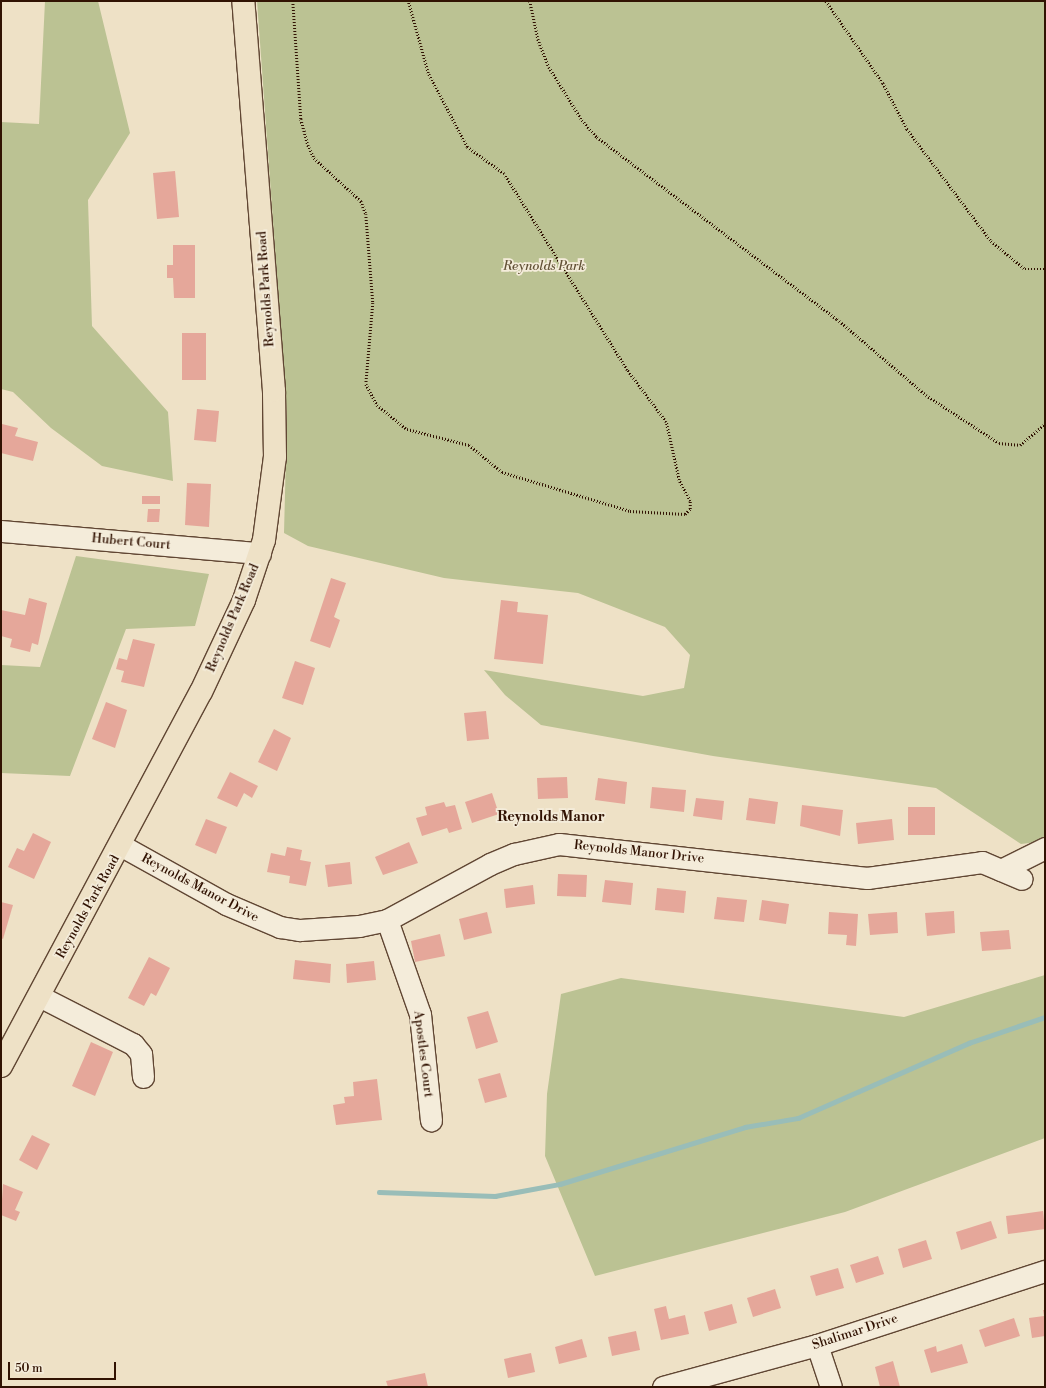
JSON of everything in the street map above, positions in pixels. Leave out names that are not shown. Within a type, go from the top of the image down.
[{"type":"main road","name":"Reynolds Park Road","points":[[1,1066],[122,846],[201,692],[244,600],[260,554],[272,491],[274,390],[243,1]]},
{"type":"street","name":"Hubert Court","points":[[1,531],[260,554]]},
{"type":"street","name":"Reynolds Manor Drive","points":[[122,846],[226,904],[280,927],[326,930],[387,920],[490,864],[514,854],[559,844],[834,876],[867,878],[982,862],[1022,879]]},
{"type":"street","points":[[1001,870],[1045,848]]},
{"type":"street","name":"Apostles Court","points":[[387,920],[420,1014],[431,1120]]},
{"type":"street","points":[[40,996],[133,1044],[141,1054],[143,1076]]},
{"type":"street","name":"Shalimar Drive","points":[[663,1387],[817,1345],[1045,1271]]},
{"type":"street","points":[[817,1345],[831,1387]]},
{"type":"path","points":[[293,1],[301,119],[308,145],[314,158],[361,201],[366,214],[373,303],[366,384],[377,405],[406,429],[470,445],[502,472],[630,512],[686,514],[690,509],[690,502],[679,480],[666,422],[627,370],[504,174],[467,147],[428,73],[408,1]]},
{"type":"path","points":[[530,1],[538,38],[549,67],[582,120],[598,137],[837,318],[926,395],[1000,443],[1014,446],[1027,442],[1045,424]]},
{"type":"path","points":[[826,1],[884,83],[907,129],[991,241],[1025,269],[1045,269]]},
{"type":"green space","points":[[45,1],[98,1],[130,133],[88,200],[92,326],[168,412],[173,481],[102,466],[51,428],[13,392],[1,389],[1,122],[39,124]]},
{"type":"green space","name":"Reynolds Park","points":[[257,1],[1045,1],[1045,841],[1021,844],[936,788],[713,756],[541,725],[505,695],[484,670],[643,696],[684,688],[690,655],[665,627],[578,593],[444,578],[308,546],[284,533],[287,414]]},
{"type":"green space","points":[[76,556],[209,574],[195,626],[126,629],[70,776],[1,773],[1,665],[40,667]]},
{"type":"green space","points":[[1045,975],[1045,1138],[845,1212],[595,1276],[545,1156],[547,1094],[561,994],[621,978],[904,1017]]},
{"type":"building","points":[[175,171],[179,217],[157,219],[153,173]]},
{"type":"building","points":[[173,245],[195,245],[195,298],[174,298],[173,278],[167,278],[167,265],[173,265]]},
{"type":"building","points":[[182,333],[206,333],[206,380],[182,380]]},
{"type":"building","points":[[197,409],[219,411],[216,442],[194,440]]},
{"type":"building","points":[[2,424],[18,428],[15,436],[38,442],[33,461],[1,453]]},
{"type":"building","points":[[187,483],[211,484],[209,527],[185,525]]},
{"type":"building","points":[[142,496],[160,496],[160,504],[142,504]]},
{"type":"building","points":[[148,509],[160,509],[159,522],[147,522]]},
{"type":"building","points":[[331,578],[346,583],[334,617],[340,620],[330,648],[310,641]]},
{"type":"building","points":[[29,598],[47,603],[38,645],[32,643],[30,652],[10,647],[12,639],[1,636],[1,610],[25,615]]},
{"type":"building","points":[[501,600],[518,602],[517,612],[548,615],[543,664],[494,659]]},
{"type":"building","points":[[133,639],[155,644],[144,687],[121,682],[124,671],[116,669],[119,658],[127,660]]},
{"type":"building","points":[[295,661],[315,668],[303,705],[282,698]]},
{"type":"building","points":[[106,702],[127,710],[115,748],[92,739]]},
{"type":"building","points":[[486,711],[489,739],[467,741],[464,713]]},
{"type":"building","points":[[274,729],[291,738],[277,771],[258,762]]},
{"type":"building","points":[[230,772],[258,786],[252,798],[244,793],[237,807],[217,798]]},
{"type":"building","points":[[567,777],[568,798],[538,799],[537,778]]},
{"type":"building","points":[[598,778],[627,782],[625,804],[595,800]]},
{"type":"building","points":[[652,787],[686,790],[684,812],[650,808]]},
{"type":"building","points":[[492,793],[499,814],[472,823],[465,802]]},
{"type":"building","points":[[696,798],[724,801],[722,820],[693,816]]},
{"type":"building","points":[[749,798],[778,802],[775,824],[746,820]]},
{"type":"building","points":[[444,802],[446,807],[455,805],[462,829],[449,833],[447,828],[422,836],[416,818],[427,815],[425,807]]},
{"type":"building","points":[[802,805],[843,810],[840,836],[800,826]]},
{"type":"building","points":[[908,807],[935,807],[935,835],[908,835]]},
{"type":"building","points":[[206,819],[227,827],[216,854],[195,845]]},
{"type":"building","points":[[892,819],[894,840],[858,844],[856,823]]},
{"type":"building","points":[[33,833],[51,842],[34,879],[8,867],[17,848],[24,851]]},
{"type":"building","points":[[409,842],[418,863],[383,875],[375,857]]},
{"type":"building","points":[[287,847],[302,850],[300,860],[311,862],[306,886],[289,883],[290,876],[267,872],[271,853],[285,856]]},
{"type":"building","points":[[350,862],[352,884],[328,887],[325,865]]},
{"type":"building","points":[[558,874],[587,875],[586,897],[557,896]]},
{"type":"building","points":[[605,880],[633,883],[631,905],[602,902]]},
{"type":"building","points":[[533,885],[535,904],[506,908],[504,889]]},
{"type":"building","points":[[657,888],[686,891],[684,913],[655,910]]},
{"type":"building","points":[[717,897],[747,900],[744,922],[714,919]]},
{"type":"building","points":[[762,900],[789,904],[786,924],[759,920]]},
{"type":"building","points":[[1,902],[13,905],[3,939],[1,938]]},
{"type":"building","points":[[954,911],[955,933],[927,936],[925,913]]},
{"type":"building","points":[[487,912],[492,933],[464,940],[459,919]]},
{"type":"building","points":[[829,912],[858,914],[856,946],[846,945],[847,935],[828,934]]},
{"type":"building","points":[[897,912],[898,933],[870,935],[868,914]]},
{"type":"building","points":[[1009,930],[1011,949],[982,951],[980,932]]},
{"type":"building","points":[[440,934],[445,956],[415,962],[411,941]]},
{"type":"building","points":[[149,957],[170,968],[156,996],[151,993],[144,1006],[128,998]]},
{"type":"building","points":[[295,960],[331,964],[330,983],[293,979]]},
{"type":"building","points":[[374,961],[376,980],[347,983],[346,964]]},
{"type":"building","points":[[488,1011],[498,1042],[476,1049],[467,1017]]},
{"type":"building","points":[[91,1042],[113,1052],[95,1096],[72,1086]]},
{"type":"building","points":[[500,1073],[507,1097],[485,1103],[478,1079]]},
{"type":"building","points":[[377,1079],[382,1120],[336,1125],[333,1105],[345,1103],[344,1097],[354,1096],[353,1082]]},
{"type":"building","points":[[32,1135],[50,1144],[37,1170],[19,1160]]},
{"type":"building","points":[[3,1184],[23,1192],[15,1210],[20,1212],[16,1221],[1,1215]]},
{"type":"building","points":[[1043,1211],[1045,1229],[1008,1234],[1006,1216]]},
{"type":"building","points":[[991,1221],[997,1238],[961,1250],[956,1232]]},
{"type":"building","points":[[926,1240],[932,1259],[903,1268],[898,1249]]},
{"type":"building","points":[[878,1256],[884,1274],[856,1283],[850,1265]]},
{"type":"building","points":[[838,1268],[844,1288],[816,1296],[810,1276]]},
{"type":"building","points":[[775,1289],[781,1308],[753,1317],[747,1298]]},
{"type":"building","points":[[732,1304],[737,1323],[709,1331],[704,1312]]},
{"type":"building","points":[[666,1306],[669,1319],[685,1315],[689,1334],[661,1340],[654,1309]]},
{"type":"building","points":[[1043,1310],[1045,1310],[1045,1336],[1032,1338],[1029,1318],[1044,1316]]},
{"type":"building","points":[[1014,1318],[1020,1336],[985,1347],[979,1330]]},
{"type":"building","points":[[636,1331],[640,1350],[612,1356],[608,1337]]},
{"type":"building","points":[[582,1339],[587,1357],[559,1364],[555,1347]]},
{"type":"building","points":[[962,1344],[968,1363],[931,1373],[924,1350],[936,1346],[937,1352]]},
{"type":"building","points":[[531,1353],[535,1372],[508,1378],[504,1359]]},
{"type":"building","points":[[893,1361],[900,1387],[880,1387],[875,1367]]},
{"type":"building","points":[[425,1373],[428,1387],[388,1387],[386,1381]]},
{"type":"waterway","points":[[379,1192],[495,1196],[560,1184],[745,1127],[798,1118],[969,1043],[1045,1017]]},
{"type":"district","name":"Reynolds Manor","points":[[551,817]]}]
